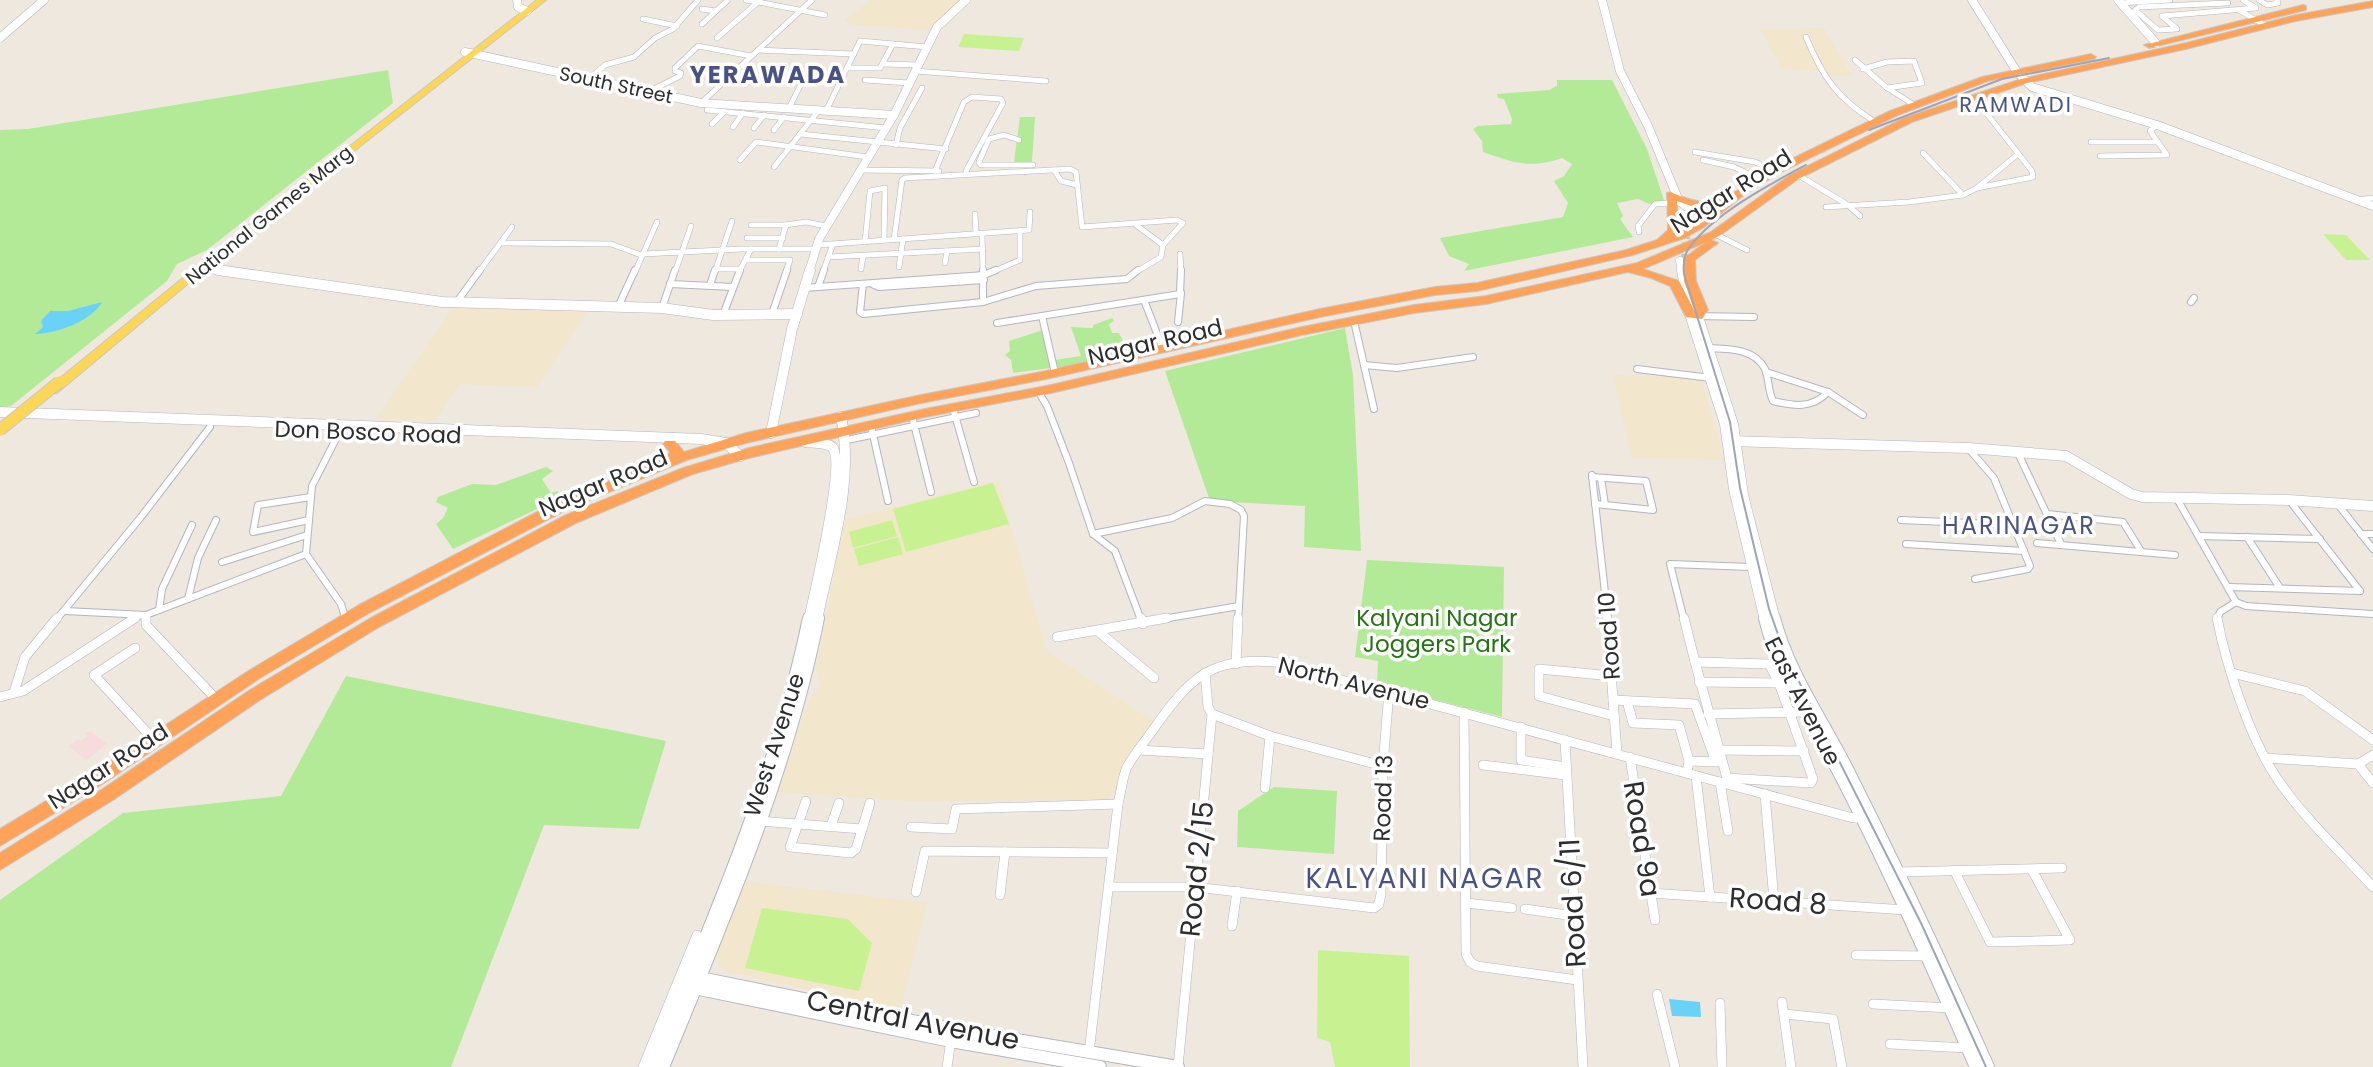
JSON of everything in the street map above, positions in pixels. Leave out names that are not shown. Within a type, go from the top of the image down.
[{"type":"highway","name":"Nagar Road","points":[[0,838],[95,780],[216,699],[346,620],[547,513],[671,461],[711,447],[771,433],[872,430],[954,413],[1038,391],[1354,321],[1397,305],[1486,300],[1626,270],[1718,235],[1798,175],[1908,120],[2026,78],[2231,24],[2342,0]]},
{"type":"highway","name":"Nagar Road","points":[[0,862],[107,795],[264,689],[374,623],[571,519],[688,471],[1055,373],[1163,349],[1397,305],[1655,245],[1681,236],[1700,225],[1744,190],[1775,172],[1875,122],[1932,97],[1985,79],[2026,78],[2373,4]]},
{"type":"highway","points":[[2231,24],[2244,32]]},
{"type":"highway","points":[[1932,97],[1947,106]]},
{"type":"highway","points":[[1655,245],[1673,234],[1674,199],[1696,205],[1710,205],[1744,190]]},
{"type":"highway","points":[[1626,270],[1642,271],[1675,284],[1693,315],[1702,310],[1690,281],[1689,259],[1718,235]]},
{"type":"highway","points":[[670,444],[677,452],[671,461]]},
{"type":"main road","name":"National Games Marg","points":[[0,424],[17,416],[204,268],[222,249],[533,0]]},
{"type":"main road","name":"National Games Marg","points":[[522,7],[542,0]]},
{"type":"main road","points":[[771,433],[797,314],[816,247],[894,115],[940,23],[966,0]]},
{"type":"main road","points":[[1595,0],[1605,47],[1614,71],[1657,157],[1674,199],[1691,210],[1684,220]]},
{"type":"main road","points":[[1602,0],[1614,55],[1661,152],[1674,199]]},
{"type":"main road","points":[[1972,0],[2026,78],[2373,206]]},
{"type":"main road","points":[[1978,0],[2026,78]]},
{"type":"main road","points":[[2119,1],[2156,43]]},
{"type":"main road","points":[[0,32],[24,16],[0,38]]},
{"type":"main road","name":"South Street","points":[[469,53],[704,107],[789,108],[894,115]]},
{"type":"main road","name":"National Games Marg","points":[[17,416],[211,252],[222,249]]},
{"type":"main road","points":[[0,424],[57,382],[222,249]]},
{"type":"main road","name":"East Avenue","points":[[1682,262],[1693,315],[1732,441],[1776,633],[1809,711]]},
{"type":"main road","points":[[204,268],[456,303],[662,308],[723,315],[797,314]]},
{"type":"main road","name":"East Avenue","points":[[1705,348],[1711,378],[1732,441],[1732,482],[1772,649],[1898,872],[1988,1067]]},
{"type":"main road","points":[[0,424],[17,416]]},
{"type":"main road","name":"Don Bosco Road","points":[[17,416],[210,427],[670,444],[711,447],[734,457]]},
{"type":"main road","name":"Don Bosco Road","points":[[17,416],[588,434],[701,439],[726,443]]},
{"type":"main road","name":"West Avenue","points":[[663,1067],[730,879],[755,821],[804,687],[839,513],[844,429]]},
{"type":"main road","points":[[1732,441],[2017,451],[2066,456],[2136,496],[2289,499],[2373,506]]},
{"type":"main road","name":"West Avenue","points":[[755,821],[795,687],[831,514],[837,459],[833,448],[828,445],[795,442]]},
{"type":"main road","points":[[726,443],[734,457]]},
{"type":"main road","name":"East Avenue","points":[[1866,817],[1976,1067]]},
{"type":"main road","name":"West Avenue","points":[[652,1067],[672,1006],[692,982]]},
{"type":"main road","name":"Central Avenue","points":[[692,982],[1092,1061],[1178,1067]]},
{"type":"street","points":[[589,79],[605,65],[634,57],[655,38],[677,26],[698,0]]},
{"type":"street","points":[[702,24],[728,0]]},
{"type":"street","points":[[746,0],[825,15]]},
{"type":"street","points":[[812,0],[724,82],[704,107],[724,112],[886,128]]},
{"type":"street","points":[[2119,1],[2170,0]]},
{"type":"street","points":[[2243,0],[2256,8]]},
{"type":"street","points":[[2259,0],[2267,5]]},
{"type":"street","points":[[2266,26],[2253,19],[2239,10],[2226,1],[2135,9],[2156,29],[2163,31],[2177,29],[2162,16],[2239,10],[2256,8],[2277,3],[2277,0]]},
{"type":"street","points":[[717,38],[759,1]]},
{"type":"street","points":[[702,9],[716,11]]},
{"type":"street","points":[[643,19],[677,26]]},
{"type":"street","points":[[1806,37],[1823,77],[1838,97],[1875,122]]},
{"type":"street","points":[[774,166],[822,110],[860,41],[927,47]]},
{"type":"street","points":[[847,68],[878,69],[893,44]]},
{"type":"street","points":[[648,92],[681,75],[675,68],[698,46],[751,56]]},
{"type":"street","points":[[758,50],[853,54]]},
{"type":"street","points":[[1856,60],[1887,88],[1914,105]]},
{"type":"street","points":[[1863,69],[1887,62],[1914,61],[1922,83],[1887,88]]},
{"type":"street","points":[[883,64],[1046,82]]},
{"type":"street","points":[[865,80],[909,83]]},
{"type":"street","points":[[724,82],[761,82]]},
{"type":"street","points":[[789,108],[801,84]]},
{"type":"street","points":[[896,145],[900,128],[922,88]]},
{"type":"street","points":[[935,171],[964,102],[976,97],[1001,99],[1003,103],[966,171]]},
{"type":"street","points":[[1968,98],[1980,105],[2032,171],[2033,177],[1977,188]]},
{"type":"street","points":[[712,124],[724,112]]},
{"type":"street","points":[[733,127],[743,113]]},
{"type":"street","points":[[754,128],[764,115]]},
{"type":"street","points":[[774,130],[784,117]]},
{"type":"street","points":[[2100,156],[2167,155],[2150,131],[2157,125]]},
{"type":"street","points":[[800,134],[876,144],[946,149]]},
{"type":"street","points":[[1019,140],[1011,135],[999,134],[989,139],[979,162],[981,165],[991,166],[1033,165]]},
{"type":"street","points":[[740,160],[756,142],[868,157]]},
{"type":"street","points":[[2091,142],[2158,142]]},
{"type":"street","points":[[1695,152],[1755,162],[1775,172]]},
{"type":"street","points":[[1923,153],[1963,195]]},
{"type":"street","points":[[1826,206],[1909,202],[1963,195],[1977,188],[2018,154]]},
{"type":"street","points":[[1703,160],[1740,169],[1761,180]]},
{"type":"street","points":[[860,170],[990,171]]},
{"type":"street","points":[[1054,170],[1061,181],[1077,185]]},
{"type":"street","points":[[863,284],[860,312],[863,314],[983,302],[1036,286],[1127,279],[1132,273],[1142,270],[1161,257],[1163,245],[1182,225],[1182,221],[1082,227],[1075,171],[903,178],[894,240]]},
{"type":"street","points":[[1798,175],[1848,205],[1860,216]]},
{"type":"street","points":[[865,242],[870,191],[885,188],[884,240]]},
{"type":"street","points":[[2356,200],[2373,198]]},
{"type":"street","points":[[1639,232],[1638,226],[1655,204],[1674,199]]},
{"type":"street","points":[[502,243],[611,244],[642,255],[816,247],[1020,230],[1030,228],[1030,212]]},
{"type":"street","points":[[975,214],[983,249],[983,302]]},
{"type":"street","points":[[710,285],[732,221]]},
{"type":"street","points":[[618,307],[657,222]]},
{"type":"street","points":[[742,249],[751,223],[785,225],[806,222],[826,226]]},
{"type":"street","points":[[1135,224],[1163,245]]},
{"type":"street","points":[[779,249],[787,227],[785,225]]},
{"type":"street","points":[[662,308],[691,226]]},
{"type":"street","points":[[456,303],[512,227]]},
{"type":"street","points":[[866,232],[884,230]]},
{"type":"street","points":[[804,288],[863,284],[879,287],[984,278],[1020,260],[1020,230]]},
{"type":"street","points":[[1718,235],[1747,250]]},
{"type":"street","points":[[747,238],[783,237]]},
{"type":"street","points":[[899,267],[903,239]]},
{"type":"street","points":[[818,287],[833,244]]},
{"type":"street","points":[[723,315],[751,249]]},
{"type":"street","points":[[828,257],[983,249]]},
{"type":"street","points":[[945,263],[947,251]]},
{"type":"street","points":[[1178,323],[1181,293],[1180,254]]},
{"type":"street","points":[[861,269],[863,256]]},
{"type":"street","points":[[747,260],[790,260],[772,314]]},
{"type":"street","points":[[715,270],[740,270]]},
{"type":"street","points":[[670,284],[733,287]]},
{"type":"street","points":[[997,323],[1181,293]]},
{"type":"street","points":[[1144,300],[1163,349]]},
{"type":"street","points":[[1693,315],[1754,317]]},
{"type":"street","points":[[1042,316],[1055,373]]},
{"type":"street","points":[[1354,321],[1374,409]]},
{"type":"street","points":[[1705,348],[1749,352],[1758,359],[1766,372],[1773,401],[1812,405],[1821,402],[1828,393]]},
{"type":"street","points":[[1364,365],[1397,368],[1474,357]]},
{"type":"street","points":[[1637,369],[1711,378]]},
{"type":"street","points":[[1766,372],[1828,393],[1863,415]]},
{"type":"street","points":[[1038,391],[1047,406],[1065,452],[1093,534],[1115,551],[1143,624]]},
{"type":"street","points":[[974,482],[954,413],[976,413]]},
{"type":"street","points":[[913,421],[931,492]]},
{"type":"street","points":[[14,692],[25,657],[65,611],[210,427]]},
{"type":"street","points":[[872,430],[888,501]]},
{"type":"street","points":[[340,431],[314,481],[306,554],[341,604],[346,620]]},
{"type":"street","points":[[1968,448],[1994,478],[2030,568],[1975,579]]},
{"type":"street","points":[[2017,451],[2061,544]]},
{"type":"street","name":"Road 10","points":[[1601,478],[1592,476],[1617,753]]},
{"type":"street","points":[[1595,504],[1653,510],[1646,481],[1601,478],[1605,505]]},
{"type":"street","points":[[309,520],[253,532],[258,505],[311,497]]},
{"type":"street","points":[[2176,497],[2236,602],[2246,606],[2373,614]]},
{"type":"street","points":[[2229,587],[2360,591],[2289,499]]},
{"type":"street","points":[[1093,534],[1172,518],[1205,501],[1230,504],[1241,510],[1244,516],[1236,664]]},
{"type":"street","points":[[2335,502],[2373,549]]},
{"type":"street","points":[[2047,514],[2123,522],[2141,551]]},
{"type":"street","points":[[188,598],[190,576],[197,555],[216,520]]},
{"type":"street","points":[[1901,520],[2015,525]]},
{"type":"street","points":[[159,610],[162,589],[192,526]]},
{"type":"street","points":[[2361,534],[2373,534]]},
{"type":"street","points":[[222,562],[307,535]]},
{"type":"street","points":[[2199,536],[2320,539]]},
{"type":"street","points":[[2247,537],[2280,589]]},
{"type":"street","points":[[2037,543],[2175,555]]},
{"type":"street","points":[[1906,544],[2024,551]]},
{"type":"street","points":[[0,697],[23,691],[142,615],[306,554]]},
{"type":"street","points":[[1694,662],[1769,664],[1779,683],[1813,779],[1807,784],[1727,778],[1718,750],[1699,682],[1694,662],[1670,564],[1751,567]]},
{"type":"street","points":[[2236,602],[2220,612],[2217,619],[2250,728],[2284,789],[2373,887]]},
{"type":"street","points":[[1057,637],[1099,632],[1239,606]]},
{"type":"street","points":[[65,611],[142,615]]},
{"type":"street","points":[[142,615],[146,625],[216,699]]},
{"type":"street","points":[[1099,632],[1154,678]]},
{"type":"street","points":[[135,648],[94,675],[154,740]]},
{"type":"street","name":"North Avenue","points":[[1092,1061],[1108,887],[1118,804],[1126,769],[1181,691],[1191,679],[1205,673],[1236,664],[1275,662],[1853,818],[1866,817]]},
{"type":"street","points":[[1612,676],[1539,669],[1537,692],[1547,700],[1614,716]]},
{"type":"street","name":"Road 2/15","points":[[1178,1067],[1212,714],[1208,707],[1205,673]]},
{"type":"street","points":[[2232,673],[2305,691],[2373,740]]},
{"type":"street","points":[[1699,682],[1779,683]]},
{"type":"street","name":"Road 13","points":[[1237,891],[1374,908],[1379,904],[1383,766],[1389,691]]},
{"type":"street","points":[[1613,700],[1695,704],[1716,762],[1713,764],[1689,761]]},
{"type":"street","points":[[1627,701],[1633,723],[1679,725],[1689,761],[1710,897]]},
{"type":"street","points":[[1708,713],[1809,711]]},
{"type":"street","points":[[1464,712],[1466,954],[1470,962],[1477,966],[1577,980]]},
{"type":"street","points":[[1212,714],[1270,736],[1383,766]]},
{"type":"street","points":[[1521,727],[1521,760],[1566,771]]},
{"type":"street","points":[[1265,788],[1270,736]]},
{"type":"street","name":"Road 6/11","points":[[1565,740],[1583,1067]]},
{"type":"street","points":[[1138,750],[1208,754]]},
{"type":"street","points":[[1718,750],[1804,751]]},
{"type":"street","points":[[2265,758],[2358,764],[2373,755]]},
{"type":"street","name":"Road 9a","points":[[1630,757],[1655,920]]},
{"type":"street","points":[[2358,764],[2373,783]]},
{"type":"street","points":[[1483,765],[1566,771]]},
{"type":"street","points":[[1720,782],[1728,831]]},
{"type":"street","points":[[1765,794],[1774,901]]},
{"type":"street","points":[[806,801],[790,847],[850,853],[856,849],[870,803]]},
{"type":"street","points":[[831,826],[839,803]]},
{"type":"street","points":[[911,827],[951,829],[956,808],[1118,804]]},
{"type":"street","points":[[755,821],[862,829]]},
{"type":"street","points":[[916,892],[925,851],[1112,853]]},
{"type":"street","points":[[1000,895],[1005,852]]},
{"type":"street","points":[[1898,872],[2062,868]]},
{"type":"street","points":[[1954,870],[1990,942],[2070,940],[2032,870]]},
{"type":"street","points":[[1108,887],[1195,887],[1237,891],[1231,926]]},
{"type":"street","name":"Road 8","points":[[1650,892],[1906,910]]},
{"type":"street","points":[[1466,903],[1512,908]]},
{"type":"street","points":[[1525,909],[1574,916]]},
{"type":"street","points":[[643,1067],[672,1006],[697,935]]},
{"type":"street","points":[[1856,955],[1928,956]]},
{"type":"street","points":[[1657,995],[1675,1067]]},
{"type":"street","points":[[1782,1002],[1791,1067]]},
{"type":"street","points":[[1720,1003],[1722,1067]]},
{"type":"street","points":[[1873,1004],[1950,1008]]},
{"type":"street","points":[[1784,1014],[1833,1020],[1842,1067]]},
{"type":"street","points":[[947,1067],[951,1035]]},
{"type":"street","points":[[1890,1044],[1968,1048]]},
{"type":"shaded area","points":[[870,0],[966,0],[935,30],[852,25],[845,21]]},
{"type":"shaded area","points":[[1824,28],[1852,76],[1827,76],[1816,71],[1781,68],[1761,30]]},
{"type":"shaded area","points":[[454,305],[589,309],[537,387],[460,384],[436,420],[376,419]]},
{"type":"shaded area","points":[[1613,375],[1702,378],[1724,460],[1632,458]]},
{"type":"shaded area","points":[[998,480],[1046,650],[1155,722],[1109,800],[908,801],[778,792],[809,700],[821,685],[816,670],[844,520]]},
{"type":"shaded area","points":[[90,731],[107,744],[86,760],[69,746],[88,736],[85,734]]},
{"type":"shaded area","points":[[741,881],[927,903],[900,1010],[728,972],[719,967],[717,948]]},
{"type":"green space","points":[[964,34],[1024,38],[1019,51],[958,47]]},
{"type":"green space","points":[[388,70],[393,103],[207,250],[177,264],[167,281],[11,406],[0,408],[0,130],[28,129]]},
{"type":"green space","points":[[1557,80],[1612,80],[1647,149],[1664,200],[1652,205],[1638,199],[1617,203],[1623,216],[1620,219],[1633,237],[1464,271],[1469,264],[1449,256],[1440,238],[1563,217],[1568,203],[1554,181],[1564,176],[1572,164],[1562,158],[1540,163],[1522,163],[1483,152],[1482,141],[1473,129],[1478,126],[1511,124],[1512,119],[1504,99],[1498,98],[1497,94],[1549,90],[1557,86]]},
{"type":"green space","points":[[1020,117],[1035,117],[1032,162],[1014,162]]},
{"type":"green space","points":[[2323,234],[2346,235],[2370,260],[2346,260]]},
{"type":"green space","points":[[1112,318],[1114,321],[1109,324],[1112,333],[1119,333],[1126,347],[1121,356],[1056,368],[1055,360],[1081,356],[1071,327],[1093,328],[1093,325]]},
{"type":"green space","points":[[1345,328],[1353,375],[1361,551],[1304,547],[1305,506],[1210,501],[1165,371]]},
{"type":"green space","points":[[1043,330],[1051,368],[1013,373],[1011,360],[1005,355],[1010,351],[1009,341]]},
{"type":"green space","points":[[546,467],[553,471],[542,479],[551,493],[558,491],[560,498],[453,549],[436,524],[448,508],[436,502],[438,497],[472,484],[496,485]]},
{"type":"green space","points":[[993,483],[1009,524],[906,552],[893,509]]},
{"type":"green space","points":[[892,520],[897,536],[853,548],[849,532]]},
{"type":"green space","points":[[898,537],[903,554],[859,566],[854,549]]},
{"type":"green space","name":"Kalyani Nagar Joggers Park","points":[[1367,560],[1504,567],[1502,717],[1377,685],[1378,661],[1355,657]]},
{"type":"green space","points":[[346,676],[666,741],[639,829],[544,825],[451,1067],[0,1067],[0,900],[123,813],[281,796]]},
{"type":"green space","points":[[1274,787],[1337,791],[1334,854],[1237,847],[1238,811]]},
{"type":"green space","points":[[762,908],[848,919],[872,943],[859,991],[745,968]]},
{"type":"green space","points":[[1318,950],[1409,956],[1410,1067],[1335,1067],[1330,1042],[1317,1038]]},
{"type":"water","points":[[102,302],[90,315],[72,325],[35,334],[43,327],[41,321],[50,311],[68,311]]},
{"type":"water","points":[[1669,999],[1700,1002],[1701,1017],[1672,1016]]},
{"type":"tunnel","points":[[1685,262],[1687,219]]},
{"type":"railway","points":[[1869,130],[2002,79],[2109,58]]},
{"type":"railway","points":[[1806,165],[1743,201],[1712,223],[1687,251],[1684,274],[1730,422],[1740,488],[1769,609],[1785,654],[1921,923],[1986,1067]]},
{"type":"district","name":"YERAWADA","points":[[768,74]]},
{"type":"district","name":"RAMWADI","points":[[2016,104]]},
{"type":"district","name":"HARINAGAR","points":[[2019,525]]},
{"type":"district","name":"KALYANI NAGAR","points":[[1425,878]]}]
